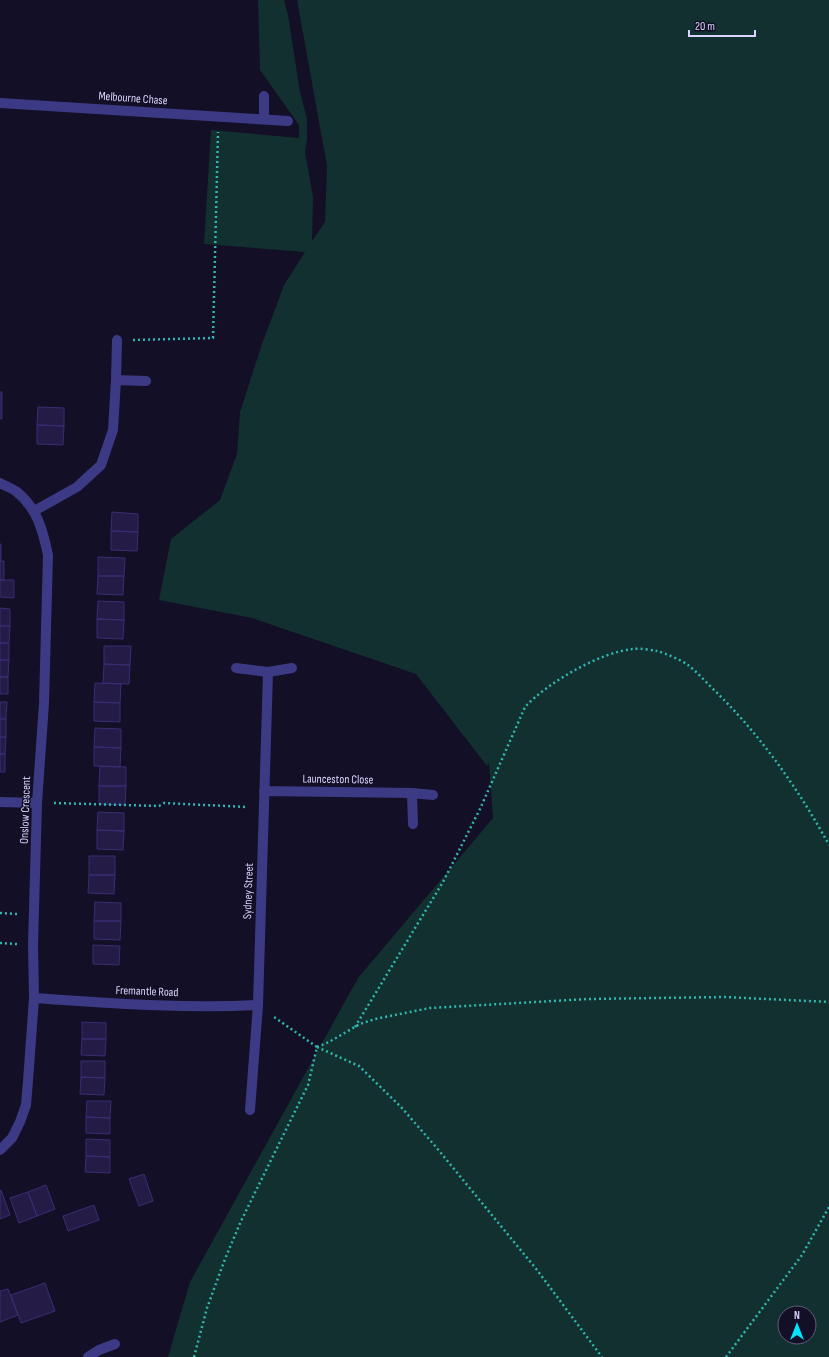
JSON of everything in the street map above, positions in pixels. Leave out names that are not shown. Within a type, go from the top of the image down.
[{"type":"street","points":[[264,96],[264,119]]},
{"type":"street","name":"Melbourne Chase","points":[[0,102],[288,121]]},
{"type":"street","points":[[34,511],[77,487],[101,464],[113,430],[117,340]]},
{"type":"street","points":[[116,380],[146,381]]},
{"type":"street","name":"Onslow Crescent","points":[[0,483],[16,491],[34,511],[44,534],[48,555],[44,703],[37,803],[33,945],[34,998],[26,1105],[12,1138],[0,1150]]},
{"type":"street","points":[[236,668],[268,672],[292,668]]},
{"type":"street","name":"Sydney Street","points":[[250,1110],[258,1005],[268,672]]},
{"type":"street","name":"Launceston Close","points":[[264,791],[434,794]]},
{"type":"street","points":[[412,793],[413,824]]},
{"type":"street","points":[[0,802],[37,803]]},
{"type":"street","name":"Fremantle Road","points":[[34,998],[131,1004],[219,1007],[258,1005]]},
{"type":"street","points":[[88,1357],[102,1353],[116,1344]]},
{"type":"path","points":[[117,340],[213,338],[218,116]]},
{"type":"path","points":[[355,1027],[443,882],[480,808],[525,707],[538,694],[573,672],[614,653],[634,649],[658,652],[688,665],[725,701],[771,754],[814,817],[829,845]]},
{"type":"path","points":[[37,803],[159,806],[164,803],[264,808]]},
{"type":"path","points":[[194,1357],[207,1308],[225,1259],[241,1221],[308,1085],[317,1047],[360,1024],[375,1019],[430,1008],[588,999],[725,997],[829,1002]]},
{"type":"path","points":[[258,1005],[317,1047],[359,1066],[401,1107],[436,1147],[537,1270],[602,1357]]},
{"type":"path","points":[[726,1357],[802,1255],[829,1207]]},
{"type":"green space","points":[[258,0],[284,0],[288,15],[300,92],[307,119],[307,140],[305,152],[313,197],[312,241],[325,222],[327,166],[297,0],[829,0],[829,1357],[168,1357],[190,1282],[358,978],[493,818],[489,763],[487,766],[416,674],[252,618],[159,600],[171,539],[220,500],[237,454],[240,412],[262,344],[284,285],[305,252],[204,244],[211,130],[299,138],[299,125],[260,70]]},
{"type":"building","points":[[0,392],[2,392],[2,419],[0,419]]},
{"type":"building","points":[[38,407],[64,408],[64,426],[37,425]]},
{"type":"building","points":[[37,425],[64,426],[63,445],[37,444]]},
{"type":"building","points":[[112,512],[138,514],[138,532],[111,531]]},
{"type":"building","points":[[111,531],[138,532],[137,551],[111,550]]},
{"type":"building","points":[[1,544],[1,561],[0,561]]},
{"type":"building","points":[[98,557],[125,558],[124,576],[98,576]]},
{"type":"building","points":[[0,561],[4,561],[4,580],[0,580]]},
{"type":"building","points":[[98,576],[124,576],[123,595],[97,594]]},
{"type":"building","points":[[0,580],[14,580],[14,598],[0,597]]},
{"type":"building","points":[[98,601],[124,602],[124,620],[97,619]]},
{"type":"building","points":[[0,608],[10,609],[10,626],[0,626]]},
{"type":"building","points":[[97,619],[124,620],[123,639],[97,638]]},
{"type":"building","points":[[0,626],[10,626],[9,643],[0,643]]},
{"type":"building","points":[[0,643],[9,643],[9,660],[0,660]]},
{"type":"building","points":[[104,646],[131,646],[130,665],[104,664]]},
{"type":"building","points":[[0,660],[9,660],[8,677],[0,677]]},
{"type":"building","points":[[104,664],[130,665],[129,684],[103,683]]},
{"type":"building","points":[[0,677],[8,677],[8,694],[0,694]]},
{"type":"building","points":[[95,683],[121,684],[120,703],[94,702]]},
{"type":"building","points":[[0,702],[7,702],[6,719],[0,719]]},
{"type":"building","points":[[94,702],[120,703],[120,722],[94,721]]},
{"type":"building","points":[[0,719],[6,719],[6,737],[0,737]]},
{"type":"building","points":[[95,728],[121,729],[121,748],[94,747]]},
{"type":"building","points":[[0,737],[6,737],[5,754],[0,754]]},
{"type":"building","points":[[94,747],[121,748],[120,767],[94,766]]},
{"type":"building","points":[[0,754],[5,754],[5,772],[0,772]]},
{"type":"building","points":[[100,766],[126,767],[126,786],[99,786]]},
{"type":"building","points":[[99,786],[126,786],[125,805],[99,804]]},
{"type":"building","points":[[98,812],[124,813],[124,831],[97,830]]},
{"type":"building","points":[[97,830],[124,831],[123,850],[97,849]]},
{"type":"building","points":[[89,856],[115,856],[115,875],[89,875]]},
{"type":"building","points":[[89,875],[115,875],[114,894],[88,893]]},
{"type":"building","points":[[95,902],[121,903],[121,921],[94,921]]},
{"type":"building","points":[[94,921],[121,921],[120,940],[94,939]]},
{"type":"building","points":[[93,945],[120,946],[119,965],[93,964]]},
{"type":"building","points":[[82,1022],[106,1023],[106,1039],[82,1039]]},
{"type":"building","points":[[82,1039],[106,1039],[105,1056],[81,1055]]},
{"type":"building","points":[[81,1061],[105,1061],[105,1078],[81,1077]]},
{"type":"building","points":[[81,1077],[105,1078],[104,1095],[80,1094]]},
{"type":"building","points":[[87,1101],[111,1101],[110,1118],[86,1117]]},
{"type":"building","points":[[86,1117],[110,1118],[110,1134],[86,1133]]},
{"type":"building","points":[[86,1139],[110,1140],[110,1157],[86,1156]]},
{"type":"building","points":[[86,1156],[110,1157],[110,1173],[85,1172]]},
{"type":"building","points":[[144,1174],[153,1201],[139,1206],[129,1179]]},
{"type":"building","points":[[46,1185],[55,1209],[37,1216],[28,1192]]},
{"type":"building","points":[[1,1190],[10,1215],[0,1219],[0,1191]]},
{"type":"building","points":[[28,1192],[37,1216],[19,1223],[10,1198]]},
{"type":"building","points":[[94,1205],[99,1220],[68,1231],[63,1216]]},
{"type":"building","points":[[45,1283],[55,1311],[21,1323],[11,1295]]},
{"type":"building","points":[[8,1289],[18,1315],[0,1322],[0,1291]]}]
